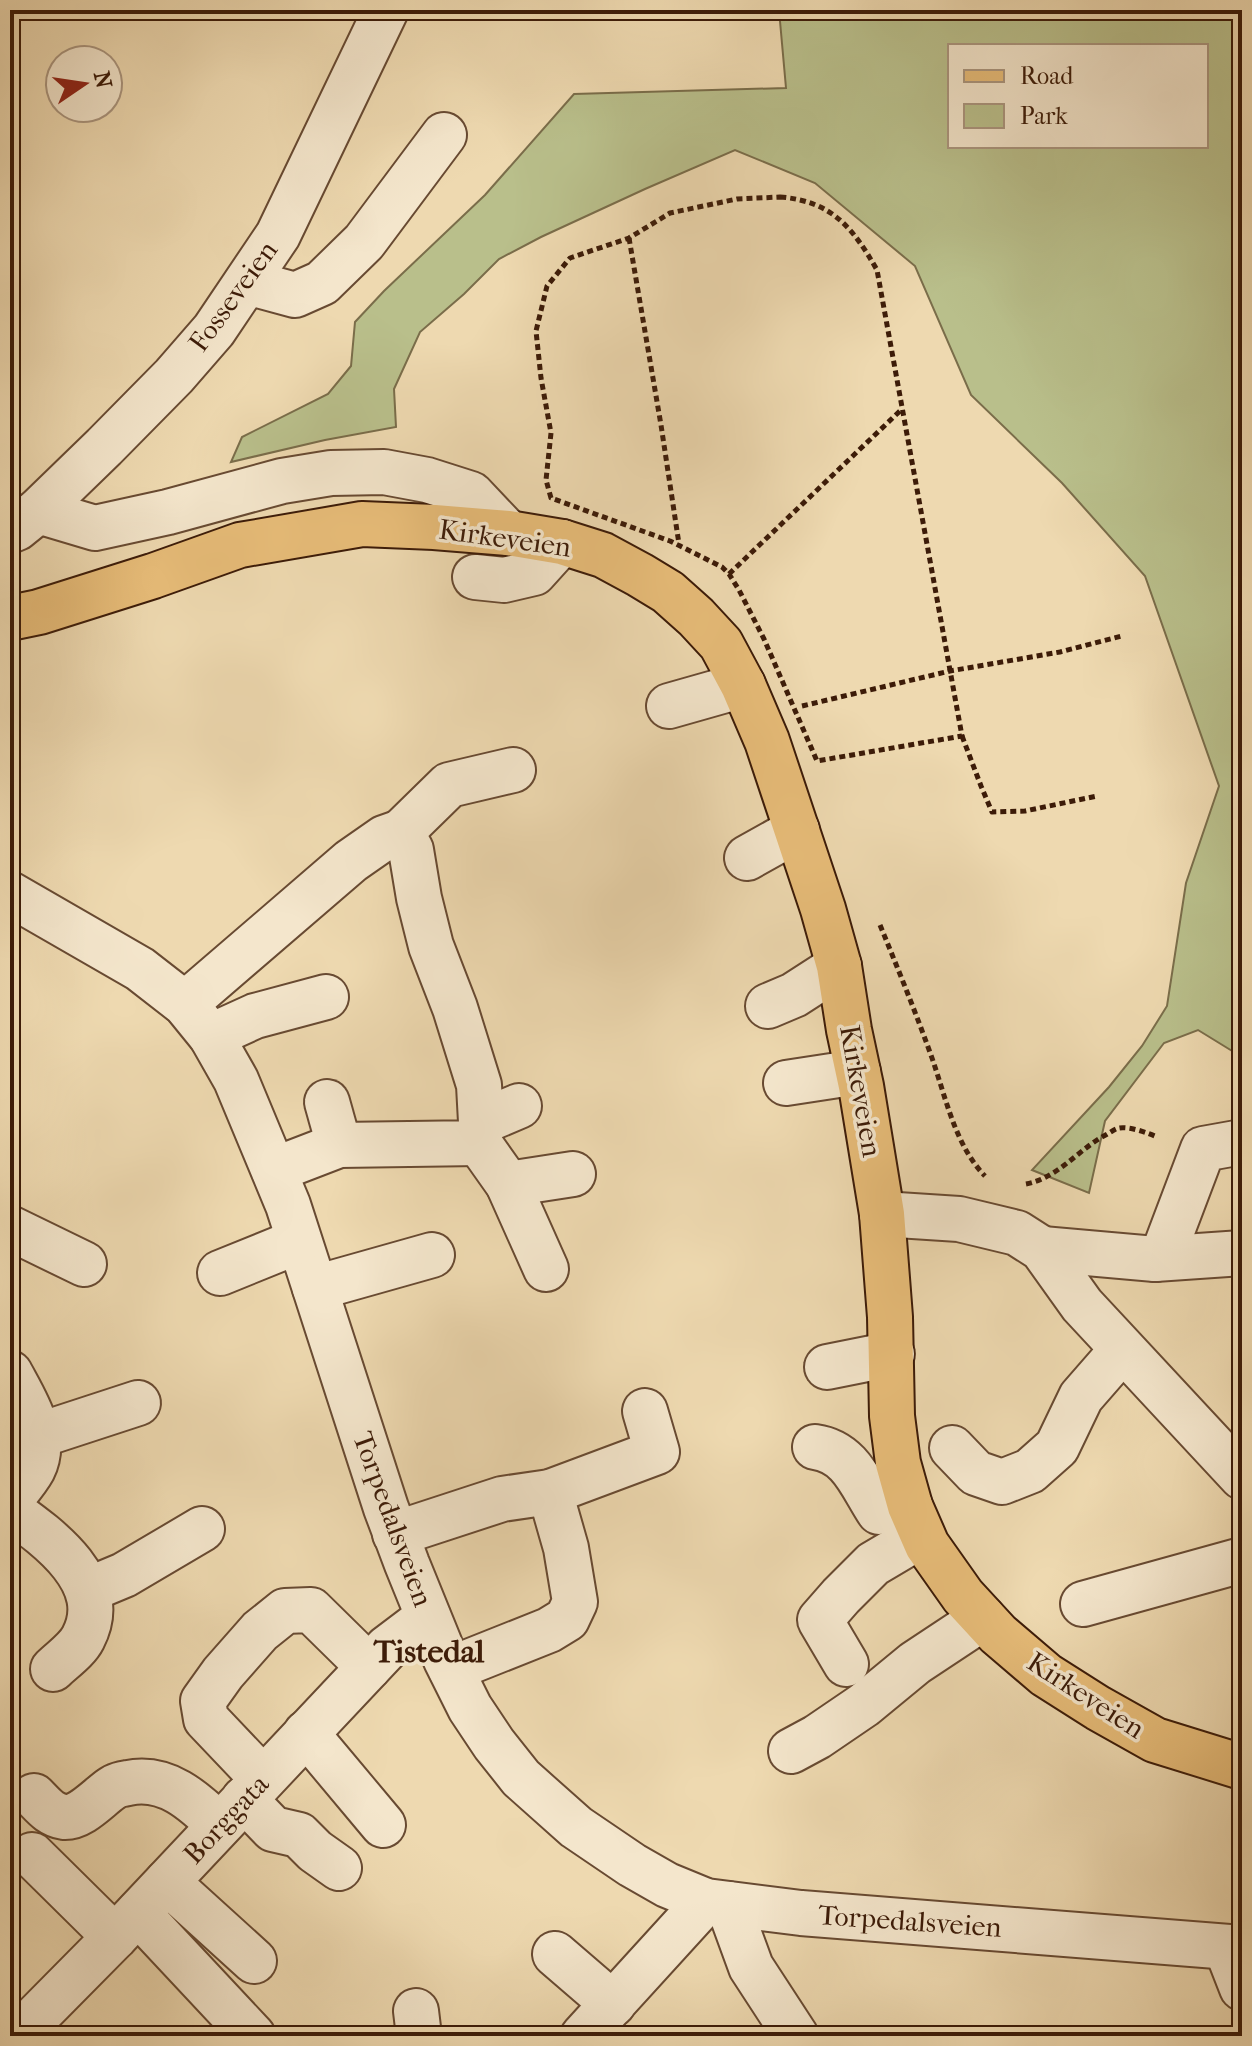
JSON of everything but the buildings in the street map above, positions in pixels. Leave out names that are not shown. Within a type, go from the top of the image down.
[{"type":"main road","name":"Kirkeveien","points":[[10,618],[39,612],[153,576],[240,545],[362,524],[508,533],[562,542],[603,555],[668,592],[696,617],[721,644],[767,741],[797,766],[797,830],[839,966],[882,1214],[892,1354],[892,1416],[898,1463],[927,1545],[963,1596],[983,1618],[1046,1675],[1155,1740],[1242,1767]]},
{"type":"street","name":"Fosseveien","points":[[24,521],[174,376],[214,330],[278,235],[386,10]]},
{"type":"street","points":[[247,282],[295,295],[322,283],[364,242],[444,135]]},
{"type":"street","points":[[24,521],[95,528],[282,481],[331,473],[384,472],[427,480],[471,494],[508,533]]},
{"type":"street","points":[[475,577],[504,580],[534,573],[562,542]]},
{"type":"street","points":[[669,706],[743,685]]},
{"type":"street","points":[[198,1020],[351,861],[384,838],[401,832],[449,785],[513,770]]},
{"type":"street","points":[[747,858],[797,830]]},
{"type":"street","points":[[401,832],[411,850],[431,946],[493,1123],[508,1184],[546,1269]]},
{"type":"street","name":"Torpedalsveien","points":[[10,894],[140,969],[198,1020],[236,1080],[274,1170],[395,1534],[428,1617],[470,1708],[494,1744],[521,1778],[576,1827],[667,1885],[717,1903],[801,1913],[1234,1948]]},
{"type":"street","points":[[768,1006],[794,995],[839,966]]},
{"type":"street","points":[[198,1020],[255,1016],[326,997]]},
{"type":"street","points":[[786,1083],[858,1072]]},
{"type":"street","points":[[327,1102],[339,1145]]},
{"type":"street","points":[[274,1170],[339,1145],[493,1123]]},
{"type":"street","points":[[1155,1259],[1164,1252],[1203,1149],[1242,1142]]},
{"type":"street","points":[[508,1184],[573,1174]]},
{"type":"street","points":[[882,1214],[959,1219],[1017,1233],[1042,1249],[1082,1305],[1242,1477]]},
{"type":"street","points":[[10,1228],[84,1264]]},
{"type":"street","points":[[220,1273],[299,1241]]},
{"type":"street","points":[[1042,1249],[1155,1259],[1242,1253]]},
{"type":"street","points":[[315,1288],[432,1255]]},
{"type":"street","points":[[952,1448],[976,1473],[1002,1482],[1030,1471],[1057,1447],[1081,1397],[1122,1350]]},
{"type":"street","points":[[827,1367],[892,1354]]},
{"type":"street","points":[[10,1500],[33,1469],[38,1453],[21,1407],[138,1403]]},
{"type":"street","points":[[395,1534],[502,1499],[550,1492],[657,1452],[645,1411]]},
{"type":"street","points":[[815,1447],[830,1449],[849,1464],[879,1512],[916,1520]]},
{"type":"street","points":[[459,1684],[567,1619],[575,1602],[566,1548],[550,1492]]},
{"type":"street","points":[[10,1510],[47,1537],[74,1566],[88,1590],[91,1614],[83,1640],[53,1669]]},
{"type":"street","points":[[846,1664],[820,1620],[916,1520]]},
{"type":"street","points":[[88,1590],[124,1575],[202,1529]]},
{"type":"street","points":[[1083,1604],[1242,1560]]},
{"type":"street","points":[[339,1868],[299,1835],[273,1829],[206,1719],[203,1701],[260,1631],[285,1611],[311,1610],[369,1667]]},
{"type":"street","name":"Borggata","points":[[27,2026],[140,1911],[387,1648],[428,1617]]},
{"type":"street","points":[[791,1751],[864,1705],[915,1663],[983,1618]]},
{"type":"street","points":[[459,1684],[527,1668],[566,1642]]},
{"type":"street","points":[[306,1733],[383,1825]]},
{"type":"street","points":[[34,1796],[49,1812],[65,1817],[99,1801],[114,1786],[148,1781],[168,1786],[196,1802],[249,1793]]},
{"type":"street","points":[[32,1855],[140,1911],[254,1961]]},
{"type":"street","points":[[583,2036],[717,1903],[789,2033]]},
{"type":"street","points":[[140,1911],[253,2036]]},
{"type":"street","points":[[1234,1948],[1242,1988]]},
{"type":"street","points":[[555,1954],[613,2004]]},
{"type":"path","points":[[797,766],[793,708],[764,639],[729,574],[722,567],[670,541],[551,498],[546,480],[551,433],[536,331],[547,286],[570,258],[629,238],[670,213],[737,199],[799,199],[824,208],[846,225],[877,270],[962,736],[992,812],[1025,811],[1097,796]]},
{"type":"path","points":[[629,238],[679,546]]},
{"type":"path","points":[[729,574],[902,409]]},
{"type":"path","points":[[793,708],[950,671],[1060,652],[1122,636]]},
{"type":"path","points":[[797,766],[962,736]]},
{"type":"path","points":[[797,766],[822,773]]},
{"type":"path","points":[[875,912],[907,989],[954,1124],[972,1163],[987,1178],[996,1180]]},
{"type":"path","points":[[1016,1184],[1040,1181],[1060,1170],[1088,1145],[1119,1128],[1145,1131],[1200,1159]]},
{"type":"green space","points":[[779,10],[1238,10],[1242,21],[1242,1057],[1198,1030],[1164,1043],[1105,1121],[1089,1193],[1032,1170],[1109,1087],[1142,1046],[1167,1006],[1186,883],[1219,786],[1145,576],[1062,483],[971,395],[915,266],[815,183],[735,150],[499,259],[420,332],[394,389],[396,427],[231,462],[242,437],[328,394],[351,366],[355,322],[485,195],[574,94],[786,88]]},
{"type":"district","name":"Tistedal","points":[[429,1651]]}]
